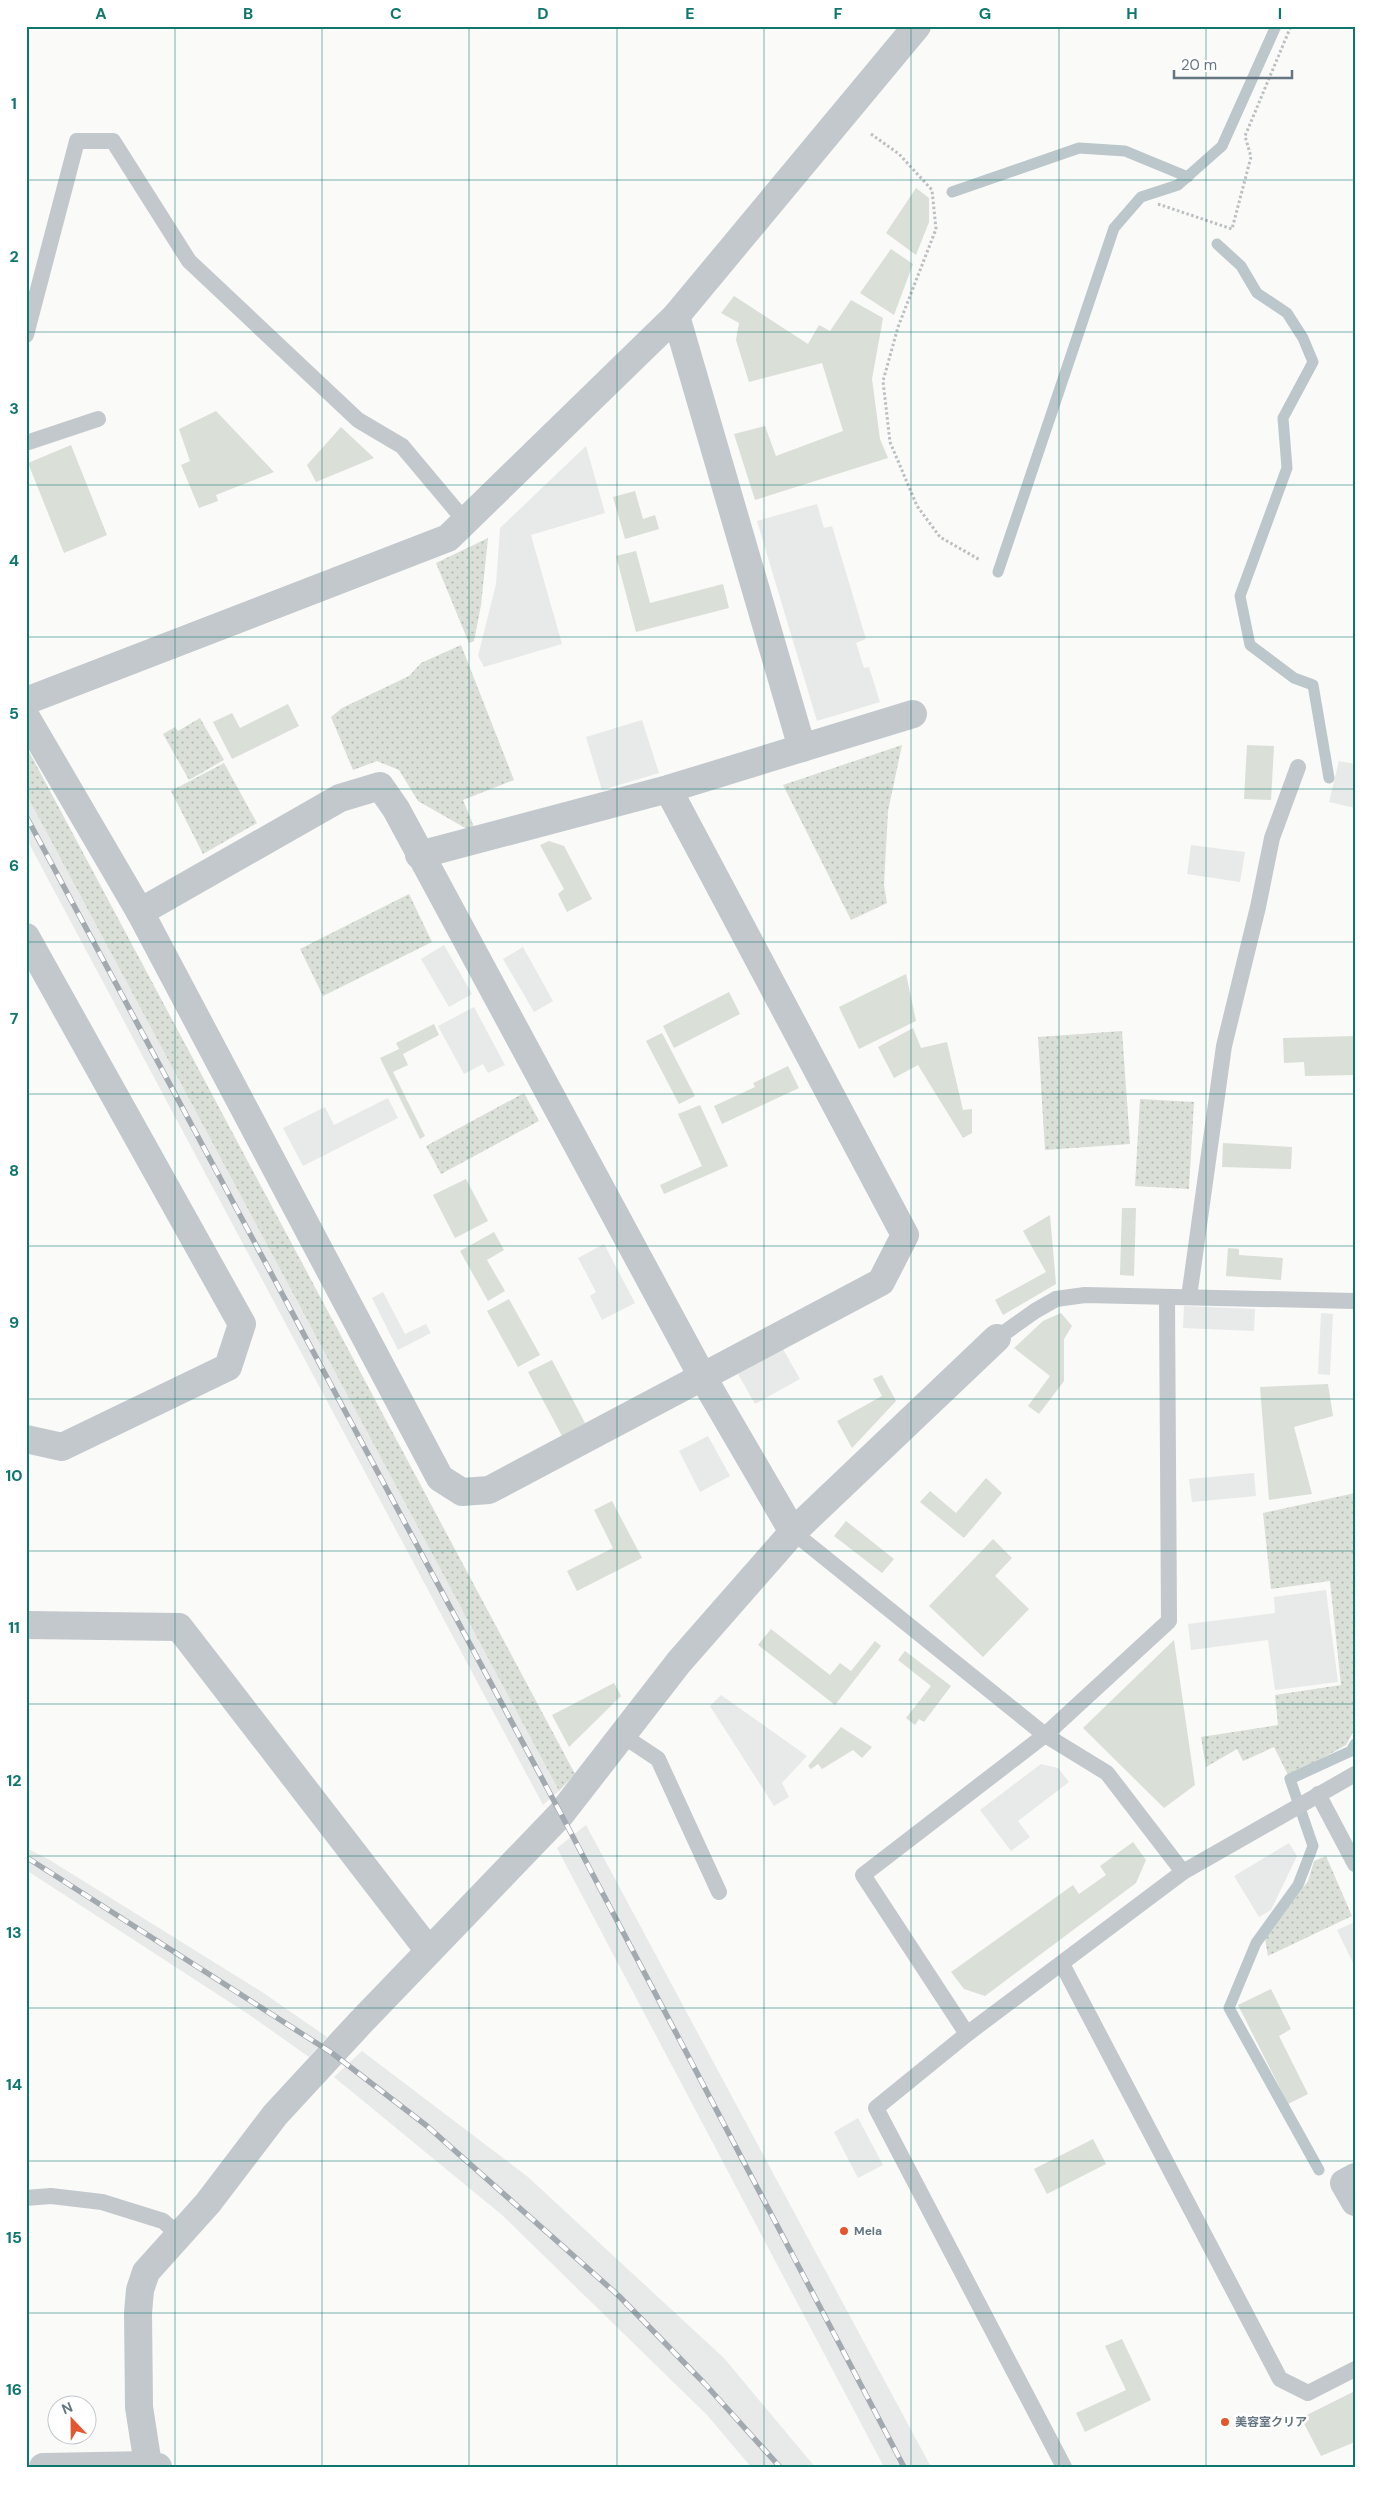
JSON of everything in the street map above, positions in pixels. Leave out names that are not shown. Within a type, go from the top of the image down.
[{"type":"street","points":[[26,701],[448,538],[676,316],[917,26]]},
{"type":"street","points":[[676,316],[802,748]]},
{"type":"street","points":[[420,855],[668,789],[913,714]]},
{"type":"street","points":[[26,717],[140,912],[440,1478],[462,1492],[489,1490],[881,1282],[905,1235],[668,789]]},
{"type":"street","points":[[140,912],[340,798],[380,786],[396,809],[702,1376],[793,1532]]},
{"type":"street","points":[[26,938],[242,1324],[228,1367],[62,1447],[26,1439]]},
{"type":"street","points":[[43,2467],[153,2466],[139,2407],[140,2290],[146,2272],[180,2236],[275,2115],[561,1814],[679,1662],[793,1532],[997,1338]]},
{"type":"street","points":[[26,1625],[179,1627],[429,1951]]},
{"type":"street","points":[[1355,2177],[1344,2183],[1355,2202]]},
{"type":"lane","points":[[26,335],[77,141],[113,140],[188,260],[358,420],[402,446],[465,521]]},
{"type":"lane","points":[[26,443],[98,419]]},
{"type":"lane","points":[[1189,1297],[1224,1046],[1258,907],[1272,838],[1298,767]]},
{"type":"lane","points":[[997,1338],[1035,1310],[1056,1299],[1085,1294],[1167,1298],[1355,1301]]},
{"type":"lane","points":[[967,2034],[863,1875],[1045,1735],[1169,1622],[1167,1298]]},
{"type":"lane","points":[[793,1532],[1045,1735],[1107,1773],[1183,1872]]},
{"type":"lane","points":[[622,1735],[658,1759],[719,1892]]},
{"type":"lane","points":[[1064,2467],[876,2108],[967,2034],[1183,1872],[1355,1774]]},
{"type":"lane","points":[[1312,1798],[1355,1864]]},
{"type":"lane","points":[[1062,1964],[1280,2379],[1308,2393],[1355,2369]]},
{"type":"lane","points":[[26,2198],[51,2196],[102,2202],[163,2221],[180,2236]]},
{"type":"path","points":[[1158,204],[1232,229],[1251,157],[1245,136],[1291,26]]},
{"type":"path","points":[[844,115],[899,154],[932,190],[936,229],[898,327],[883,381],[890,442],[917,506],[940,537],[980,560]]},
{"type":"shaded area","points":[[916,188],[929,198],[929,222],[916,255],[886,233]]},
{"type":"shaded area","points":[[891,249],[913,264],[894,315],[860,293]]},
{"type":"shaded area","points":[[734,296],[808,344],[819,325],[830,331],[851,300],[883,318],[872,379],[880,439],[888,458],[755,500],[734,434],[765,426],[776,456],[843,431],[822,363],[749,382],[736,340],[739,323],[721,313]]},
{"type":"shaded area","points":[[216,411],[274,472],[216,495],[218,501],[199,508],[181,465],[190,461],[179,429]]},
{"type":"shaded area","points":[[341,427],[374,458],[316,482],[307,465]]},
{"type":"shaded area","points":[[71,445],[107,535],[64,553],[28,463]]},
{"type":"shaded area","points":[[586,446],[605,513],[531,535],[562,644],[484,667],[478,656],[496,584],[500,528]]},
{"type":"shaded area","points":[[635,491],[643,519],[655,515],[659,529],[625,539],[613,497]]},
{"type":"shaded area","points":[[817,504],[824,528],[832,526],[866,639],[856,643],[864,668],[869,667],[880,702],[817,721],[757,521]]},
{"type":"shaded area","points":[[488,538],[481,605],[474,641],[469,643],[436,563]]},
{"type":"shaded area","points":[[636,551],[650,603],[723,584],[729,608],[636,632],[616,556]]},
{"type":"shaded area","points":[[461,645],[514,780],[463,800],[474,827],[467,829],[418,801],[399,770],[377,761],[353,770],[331,717],[342,708],[409,676],[421,663]]},
{"type":"shaded area","points":[[288,704],[299,726],[232,759],[213,722],[232,713],[240,728]]},
{"type":"shaded area","points":[[200,718],[224,760],[189,780],[163,734],[175,727],[178,731]]},
{"type":"shaded area","points":[[642,720],[659,773],[602,790],[586,737]]},
{"type":"shaded area","points":[[902,745],[888,811],[884,885],[887,903],[851,920],[783,785]]},
{"type":"shaded area","points":[[1247,745],[1274,746],[1271,800],[1244,799]]},
{"type":"shaded area","points":[[26,746],[575,1774],[559,1791],[26,794]]},
{"type":"shaded area","points":[[1339,761],[1355,764],[1355,808],[1329,802]]},
{"type":"shaded area","points":[[224,763],[257,823],[203,854],[171,791]]},
{"type":"shaded area","points":[[26,794],[559,1791],[543,1805],[26,838]]},
{"type":"shaded area","points":[[549,841],[564,846],[592,899],[567,912],[558,894],[564,889],[540,845]]},
{"type":"shaded area","points":[[1191,845],[1245,852],[1240,882],[1187,874]]},
{"type":"shaded area","points":[[409,894],[432,942],[323,996],[300,949]]},
{"type":"shaded area","points":[[444,945],[472,994],[449,1007],[421,959]]},
{"type":"shaded area","points":[[523,947],[553,1001],[534,1012],[503,959]]},
{"type":"shaded area","points":[[906,974],[916,1021],[859,1049],[839,1007]]},
{"type":"shaded area","points":[[729,992],[740,1014],[674,1048],[663,1026]]},
{"type":"shaded area","points":[[474,1007],[505,1065],[488,1073],[483,1064],[464,1074],[438,1026]]},
{"type":"shaded area","points":[[434,1024],[439,1035],[403,1054],[408,1065],[393,1072],[425,1136],[420,1139],[380,1058],[399,1049],[396,1043]]},
{"type":"shaded area","points":[[913,1028],[921,1048],[947,1042],[963,1110],[972,1109],[972,1133],[963,1138],[918,1065],[894,1078],[878,1047]]},
{"type":"shaded area","points":[[1122,1031],[1130,1144],[1045,1150],[1038,1037]]},
{"type":"shaded area","points":[[662,1033],[695,1096],[679,1104],[646,1041]]},
{"type":"shaded area","points":[[1355,1036],[1355,1075],[1305,1076],[1304,1062],[1284,1063],[1283,1038]]},
{"type":"shaded area","points":[[788,1066],[799,1088],[722,1124],[714,1106],[755,1087],[753,1083]]},
{"type":"shaded area","points":[[524,1093],[539,1121],[441,1174],[426,1146]]},
{"type":"shaded area","points":[[388,1098],[398,1118],[303,1166],[283,1128],[325,1107],[334,1125]]},
{"type":"shaded area","points":[[1140,1099],[1194,1102],[1189,1189],[1135,1186]]},
{"type":"shaded area","points":[[700,1105],[728,1166],[664,1194],[660,1185],[702,1166],[678,1114]]},
{"type":"shaded area","points":[[1223,1143],[1292,1147],[1291,1169],[1222,1167]]},
{"type":"shaded area","points":[[466,1179],[488,1221],[455,1238],[433,1195]]},
{"type":"shaded area","points":[[1122,1208],[1136,1208],[1134,1276],[1120,1275]]},
{"type":"shaded area","points":[[1050,1215],[1056,1284],[1003,1315],[995,1300],[1046,1272],[1023,1231]]},
{"type":"shaded area","points":[[494,1232],[504,1250],[487,1260],[505,1291],[488,1301],[460,1251]]},
{"type":"shaded area","points":[[604,1244],[635,1303],[602,1320],[590,1296],[596,1292],[578,1258]]},
{"type":"shaded area","points":[[1228,1248],[1239,1249],[1239,1255],[1283,1258],[1281,1280],[1226,1276]]},
{"type":"shaded area","points":[[383,1292],[405,1334],[426,1324],[431,1333],[398,1350],[372,1298]]},
{"type":"shaded area","points":[[509,1299],[540,1355],[518,1367],[487,1311]]},
{"type":"shaded area","points":[[1184,1306],[1255,1309],[1254,1331],[1183,1328]]},
{"type":"shaded area","points":[[1061,1313],[1072,1326],[1064,1339],[1064,1381],[1039,1414],[1028,1406],[1050,1376],[1014,1348],[1043,1321]]},
{"type":"shaded area","points":[[1321,1313],[1333,1314],[1330,1375],[1318,1374]]},
{"type":"shaded area","points":[[783,1349],[800,1379],[755,1404],[738,1374]]},
{"type":"shaded area","points":[[552,1360],[585,1423],[562,1436],[528,1372]]},
{"type":"shaded area","points":[[882,1375],[896,1401],[852,1448],[837,1421],[882,1396],[873,1379]]},
{"type":"shaded area","points":[[1328,1384],[1333,1416],[1294,1427],[1312,1494],[1269,1500],[1260,1387]]},
{"type":"shaded area","points":[[708,1436],[730,1476],[700,1492],[679,1451]]},
{"type":"shaded area","points":[[1254,1473],[1256,1496],[1192,1502],[1189,1479]]},
{"type":"shaded area","points":[[986,1478],[1002,1493],[964,1538],[920,1502],[930,1491],[956,1513]]},
{"type":"shaded area","points":[[1355,1493],[1355,1729],[1346,1745],[1289,1777],[1274,1747],[1243,1761],[1237,1749],[1206,1767],[1201,1737],[1278,1725],[1275,1695],[1341,1685],[1330,1581],[1271,1589],[1263,1513]]},
{"type":"shaded area","points":[[612,1501],[642,1558],[577,1591],[567,1571],[613,1548],[594,1510]]},
{"type":"shaded area","points":[[846,1521],[894,1559],[882,1573],[834,1536]]},
{"type":"shaded area","points":[[993,1539],[1012,1558],[995,1576],[1029,1609],[983,1657],[929,1606]]},
{"type":"shaded area","points":[[1326,1590],[1338,1682],[1275,1690],[1268,1640],[1191,1650],[1188,1624],[1275,1613],[1274,1597]]},
{"type":"shaded area","points":[[771,1629],[830,1675],[840,1663],[851,1671],[875,1641],[881,1646],[835,1705],[758,1645]]},
{"type":"shaded area","points":[[1174,1640],[1195,1785],[1164,1808],[1083,1728]]},
{"type":"shaded area","points":[[905,1651],[951,1686],[924,1722],[919,1719],[915,1725],[906,1718],[931,1686],[898,1660]]},
{"type":"shaded area","points":[[614,1683],[621,1696],[569,1747],[552,1715]]},
{"type":"shaded area","points":[[721,1695],[807,1756],[782,1783],[789,1797],[774,1806],[710,1706]]},
{"type":"shaded area","points":[[841,1727],[872,1747],[862,1758],[853,1750],[822,1769],[818,1764],[811,1769],[808,1766]]},
{"type":"shaded area","points":[[1041,1764],[1058,1768],[1069,1782],[1018,1821],[1030,1837],[1011,1851],[980,1810]]},
{"type":"shaded area","points":[[586,1825],[931,2467],[884,2467],[557,1848]]},
{"type":"shaded area","points":[[1133,1842],[1146,1860],[1136,1883],[985,1996],[964,1989],[951,1972],[1073,1885],[1079,1894],[1106,1875],[1100,1866]]},
{"type":"shaded area","points":[[1289,1843],[1297,1856],[1271,1910],[1259,1917],[1234,1876]]},
{"type":"shaded area","points":[[26,1848],[48,1859],[262,1992],[327,2037],[309,2057],[251,2016],[26,1870]]},
{"type":"shaded area","points":[[1326,1856],[1352,1916],[1268,1956],[1265,1939],[1308,1881],[1314,1861]]},
{"type":"shaded area","points":[[1355,1922],[1355,1967],[1337,1930]]},
{"type":"shaded area","points":[[1271,1989],[1291,2029],[1279,2036],[1308,2094],[1288,2104],[1238,2005]]},
{"type":"shaded area","points":[[362,2051],[528,2177],[724,2358],[815,2467],[751,2467],[707,2415],[502,2215],[334,2077]]},
{"type":"shaded area","points":[[858,2118],[883,2165],[858,2178],[834,2132]]},
{"type":"shaded area","points":[[1093,2139],[1106,2164],[1047,2194],[1034,2169]]},
{"type":"shaded area","points":[[1122,2339],[1151,2400],[1085,2432],[1076,2413],[1126,2390],[1105,2346]]},
{"type":"shaded area","points":[[1355,2391],[1355,2442],[1321,2456],[1301,2418]]},
{"type":"waterway","points":[[998,572],[1114,228],[1141,197],[1178,185],[1222,146],[1276,26]]},
{"type":"waterway","points":[[952,192],[1079,148],[1125,151],[1188,177]]},
{"type":"waterway","points":[[1217,244],[1241,266],[1257,293],[1287,313],[1303,338],[1313,362],[1283,418],[1287,468],[1240,596],[1250,645],[1294,678],[1313,685],[1329,778]]},
{"type":"waterway","points":[[1319,2170],[1229,2008],[1256,1943],[1298,1885],[1313,1846],[1290,1779],[1351,1751],[1355,1744]]},
{"type":"railway","points":[[26,816],[561,1814],[904,2467]]},
{"type":"railway","points":[[26,1857],[332,2053],[427,2126],[619,2296],[705,2384],[780,2467]]},
{"type":"place","name":"Mela","points":[[844,2231]]},
{"type":"place","name":"美容室クリア","points":[[1225,2422]]}]
